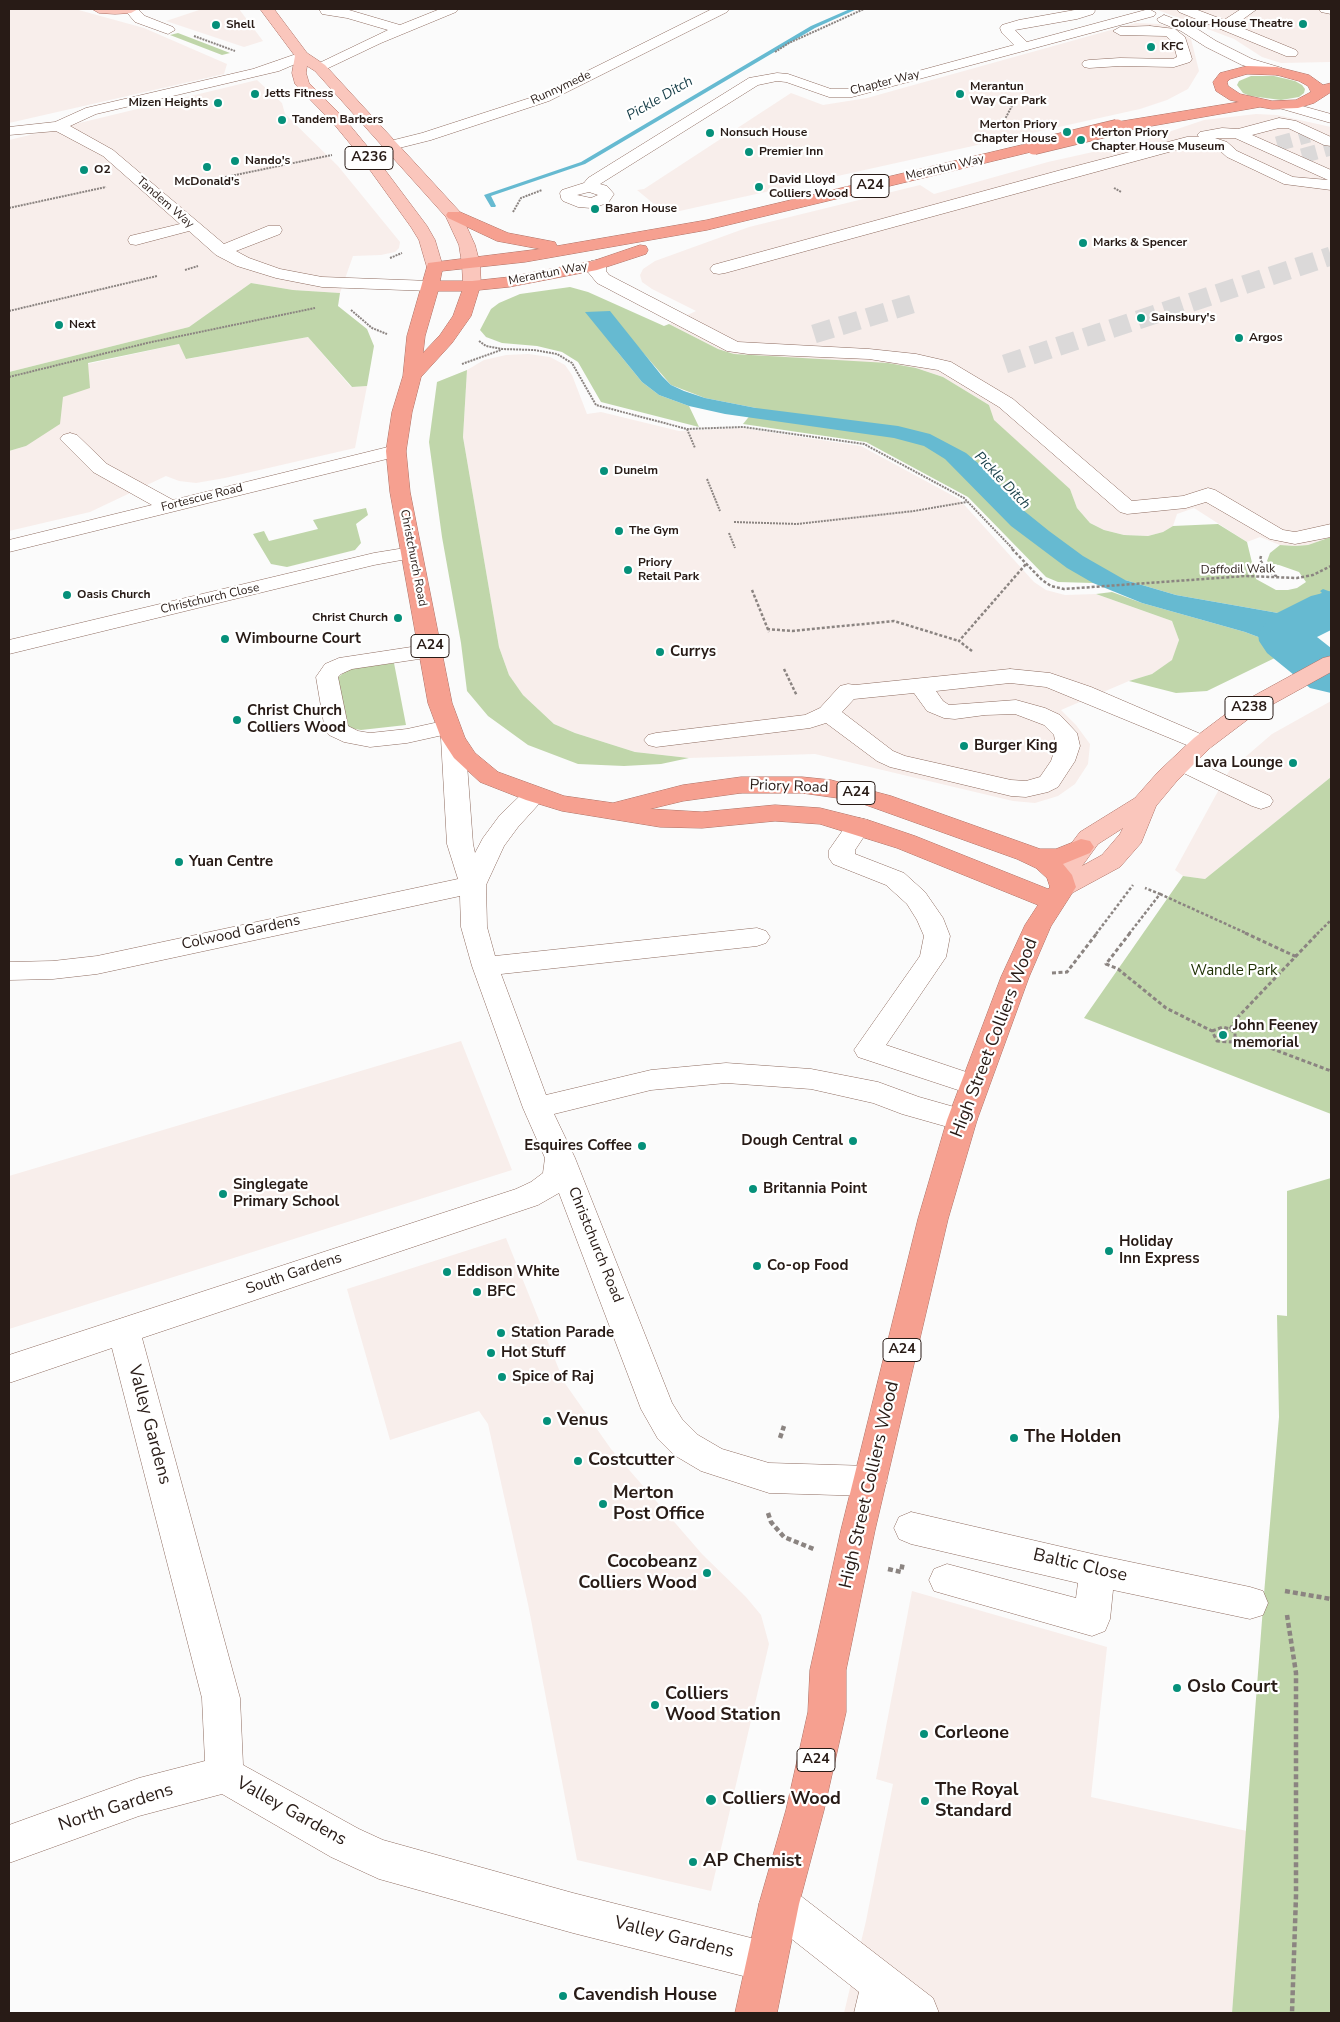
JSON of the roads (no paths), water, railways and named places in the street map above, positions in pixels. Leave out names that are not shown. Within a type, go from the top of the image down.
[{"type":"highway","name":"A24","points":[[1246,70],[1277,71],[1293,74],[1313,83],[1320,93],[1284,105],[1259,104],[1235,97],[1223,82],[1246,70]]},
{"type":"highway","name":"A24","points":[[1293,74],[1324,72]]},
{"type":"highway","name":"Merantun Way","points":[[1121,126],[1202,97],[1223,82]]},
{"type":"highway","name":"Merantun Way","points":[[471,264],[707,225],[1121,126],[1259,104]]},
{"type":"highway","points":[[454,215],[516,240],[560,247],[585,246]]},
{"type":"highway","name":"Merantun Way","points":[[431,286],[472,286],[509,282],[597,265],[707,225]]},
{"type":"highway","points":[[597,265],[601,250],[607,244],[618,240]]},
{"type":"highway","name":"A24","points":[[434,267],[471,264]]},
{"type":"highway","name":"Christchurch Road","points":[[434,267],[431,286],[416,336],[412,376],[402,412],[396,451],[400,492],[411,553],[440,703],[450,732],[466,758],[489,777],[535,795]]},
{"type":"highway","name":"Christchurch Road","points":[[412,376],[446,339],[462,316],[472,286]]},
{"type":"highway","name":"Priory Road","points":[[535,795],[562,803],[612,812],[660,819],[702,820],[776,813],[820,816],[859,826],[1058,894],[1059,875],[1035,857],[856,792],[821,787],[771,784],[731,787],[683,793],[612,812]]},
{"type":"highway","points":[[1035,857],[1048,859],[1063,856],[1081,847]]},
{"type":"highway","name":"High Street Colliers Wood","points":[[756,2013],[780,1904],[805,1810],[823,1730],[828,1670],[870,1481],[934,1219],[962,1120],[1015,977],[1038,925],[1058,894]]},
{"type":"main road","points":[[100,9],[131,9]]},
{"type":"main road","name":"Christchurch Road","points":[[267,9],[301,55],[320,68],[454,215],[467,245],[471,264],[472,286]]},
{"type":"main road","name":"Christchurch Road","points":[[301,55],[299,73],[302,84],[338,120],[362,149],[419,226],[427,240],[434,267]]},
{"type":"main road","name":"A238","points":[[1058,894],[1071,861],[1081,847],[1096,833],[1144,804],[1202,743],[1247,709],[1331,663]]},
{"type":"main road","points":[[1058,894],[1111,861],[1132,837],[1144,804]]},
{"type":"street","points":[[131,9],[140,19],[168,30]]},
{"type":"street","points":[[326,9],[327,11],[349,14],[401,30]]},
{"type":"street","points":[[320,68],[376,40],[451,9]]},
{"type":"street","name":"Runnymede","points":[[391,145],[426,137],[544,98],[722,9]]},
{"type":"street","points":[[1025,47],[1009,33],[1007,28],[1019,24],[1077,15],[1088,11],[1087,9]]},
{"type":"street","points":[[1184,9],[1291,53]]},
{"type":"street","points":[[1226,25],[1250,9]]},
{"type":"street","points":[[1326,9],[1331,10]]},
{"type":"street","points":[[1144,11],[1186,28],[1211,44],[1247,62],[1277,71]]},
{"type":"street","name":"Chapter Way","points":[[589,187],[594,181],[754,81],[777,76],[788,78],[829,93],[852,93],[1025,47],[1144,11]]},
{"type":"street","points":[[1089,64],[1120,62],[1174,63],[1185,59],[1180,40],[1170,32],[1131,29],[1101,36],[1099,40]]},
{"type":"street","points":[[9,131],[58,126],[90,112],[274,68],[301,55],[376,40]]},
{"type":"street","points":[[1211,44],[1223,82]]},
{"type":"street","points":[[1320,93],[1331,111]]},
{"type":"street","points":[[834,109],[840,100],[840,94]]},
{"type":"street","points":[[1284,105],[1331,119]]},
{"type":"street","points":[[1238,134],[1279,123],[1291,124],[1329,142]]},
{"type":"street","name":"Tandem Way","points":[[58,126],[108,153],[222,252],[243,262],[276,273],[322,282],[431,286]]},
{"type":"street","points":[[1182,148],[1193,138],[1222,133],[1238,134],[1297,157],[1324,171]]},
{"type":"street","points":[[1232,154],[1266,144]]},
{"type":"street","points":[[719,269],[1067,172],[1182,148],[1232,154],[1290,181],[1331,185]]},
{"type":"street","points":[[136,240],[191,226]]},
{"type":"street","points":[[222,252],[274,230]]},
{"type":"street","points":[[597,265],[597,272],[611,284],[733,347],[748,349],[824,348],[916,360],[944,366],[1006,403],[1127,508],[1186,502],[1208,494],[1277,535],[1295,538],[1331,530]]},
{"type":"street","name":"Tandem Way","points":[[276,273],[315,274],[434,267]]},
{"type":"street","points":[[70,439],[100,468],[169,506]]},
{"type":"street","name":"Fortescue Road","points":[[9,546],[396,451]]},
{"type":"street","name":"Christchurch Close","points":[[9,647],[374,559],[411,553]]},
{"type":"street","points":[[431,651],[347,663],[333,669],[327,677],[337,730],[352,737],[370,740],[450,732]]},
{"type":"street","points":[[656,740],[810,720],[828,713],[848,691],[856,692],[989,677],[1029,676],[1050,680],[1083,692],[1202,743]]},
{"type":"street","points":[[828,713],[885,756],[898,762],[1011,788],[1039,787],[1049,782],[1064,761],[1068,746],[1065,733],[1052,720],[1037,712],[1016,708],[944,711],[935,706],[920,685]]},
{"type":"street","name":"Christchurch Road","points":[[450,732],[460,844],[473,885],[474,927],[485,966],[537,1108],[560,1158],[658,1409],[670,1429],[686,1445],[713,1461],[762,1476],[870,1481]]},
{"type":"street","points":[[1181,764],[1261,801]]},
{"type":"street","name":"Christchurch Road","points":[[473,885],[492,844],[509,821],[535,795]]},
{"type":"street","points":[[859,826],[842,850],[842,858],[895,879],[916,898],[930,918],[937,936],[933,957],[868,1050],[974,1085]]},
{"type":"street","name":"Colwood Gardens","points":[[9,971],[53,970],[97,965],[376,904],[473,885]]},
{"type":"street","points":[[485,966],[757,937]]},
{"type":"street","points":[[537,1108],[651,1080],[726,1073],[811,1079],[878,1093],[912,1106],[962,1120]]},
{"type":"street","name":"South Gardens","points":[[9,1369],[527,1197],[542,1190],[555,1180],[559,1170],[560,1158]]},
{"type":"street","name":"Valley Gardens","points":[[124,1332],[221,1698],[225,1775],[362,1851],[573,1913],[767,1962]]},
{"type":"street","name":"Baltic Close","points":[[911,1528],[1250,1603]]},
{"type":"street","points":[[947,1580],[1092,1619],[1097,1570]]},
{"type":"street","name":"North Gardens","points":[[9,1844],[140,1797],[225,1775]]},
{"type":"street","points":[[780,1904],[878,1999],[918,2013]]},
{"type":"water","points":[[610,311],[662,376],[671,385],[684,391],[705,398],[756,408],[898,426],[930,434],[966,453],[986,470],[1023,510],[1049,531],[1083,556],[1125,580],[1176,595],[1278,613],[1322,593],[1320,591],[1323,589],[1331,592],[1331,628],[1283,654],[1261,638],[1142,603],[1093,583],[1067,568],[1011,526],[945,459],[924,446],[894,438],[725,414],[689,406],[659,395],[642,382],[585,312]]},
{"type":"waterway","name":"Pickle Ditch","points":[[493,206],[487,195],[583,163],[813,27],[854,9]]},
{"type":"waterway","points":[[1331,608],[1291,628],[1286,634],[1287,641],[1331,676]]},
{"type":"tunnel","points":[[1277,144],[1309,135]]},
{"type":"tunnel","points":[[1302,156],[1331,148]]},
{"type":"tunnel","points":[[1005,364],[1331,256]]},
{"type":"tunnel","points":[[814,334],[912,304]]},
{"type":"place","name":"Colour House Theatre","points":[[1303,24]]},
{"type":"place","name":"Shell","points":[[216,25]]},
{"type":"place","name":"KFC","points":[[1151,47]]},
{"type":"place","name":"Jetts Fitness","points":[[255,94]]},
{"type":"place","name":"Merantun Way Car Park","points":[[960,94]]},
{"type":"place","name":"Mizen Heights","points":[[218,103]]},
{"type":"place","name":"Tandem Barbers","points":[[282,120]]},
{"type":"place","name":"Merton Priory Chapter House","points":[[1067,132]]},
{"type":"place","name":"Nonsuch House","points":[[710,133]]},
{"type":"place","name":"Merton Priory Chapter House Museum","points":[[1081,140]]},
{"type":"place","name":"Premier Inn","points":[[749,152]]},
{"type":"place","name":"Nando's","points":[[235,161]]},
{"type":"place","name":"McDonald's","points":[[207,167]]},
{"type":"place","name":"O2","points":[[84,170]]},
{"type":"place","name":"David Lloyd Colliers Wood","points":[[759,187]]},
{"type":"place","name":"Baron House","points":[[595,209]]},
{"type":"place","name":"Marks & Spencer","points":[[1083,243]]},
{"type":"place","name":"Sainsbury's","points":[[1141,318]]},
{"type":"place","name":"Next","points":[[59,325]]},
{"type":"place","name":"Argos","points":[[1239,338]]},
{"type":"place","name":"Dunelm","points":[[604,471]]},
{"type":"place","name":"The Gym","points":[[619,531]]},
{"type":"place","name":"Priory Retail Park","points":[[628,570]]},
{"type":"place","name":"Oasis Church","points":[[67,595]]},
{"type":"place","name":"Christ Church","points":[[398,618]]},
{"type":"place","name":"Wimbourne Court","points":[[225,639]]},
{"type":"place","name":"Currys","points":[[660,652]]},
{"type":"place","name":"Christ Church Colliers Wood","points":[[237,720]]},
{"type":"place","name":"Burger King","points":[[964,746]]},
{"type":"place","name":"Lava Lounge","points":[[1293,763]]},
{"type":"place","name":"Yuan Centre","points":[[179,862]]},
{"type":"place","name":"John Feeney memorial","points":[[1223,1035]]},
{"type":"place","name":"Dough Central","points":[[853,1141]]},
{"type":"place","name":"Esquires Coffee","points":[[642,1146]]},
{"type":"place","name":"Britannia Point","points":[[753,1189]]},
{"type":"place","name":"Singlegate Primary School","points":[[223,1194]]},
{"type":"place","name":"Holiday Inn Express","points":[[1109,1251]]},
{"type":"place","name":"Co-op Food","points":[[757,1266]]},
{"type":"place","name":"Eddison White","points":[[447,1272]]},
{"type":"place","name":"BFC","points":[[477,1292]]},
{"type":"place","name":"Station Parade","points":[[501,1333]]},
{"type":"place","name":"Hot Stuff","points":[[491,1353]]},
{"type":"place","name":"Spice of Raj","points":[[502,1377]]},
{"type":"place","name":"Venus","points":[[547,1421]]},
{"type":"place","name":"The Holden","points":[[1014,1438]]},
{"type":"place","name":"Costcutter","points":[[578,1461]]},
{"type":"place","name":"Merton Post Office","points":[[603,1504]]},
{"type":"place","name":"Cocobeanz Colliers Wood","points":[[707,1573]]},
{"type":"place","name":"Oslo Court","points":[[1177,1688]]},
{"type":"place","name":"Colliers Wood Station","points":[[655,1705]]},
{"type":"place","name":"Corleone","points":[[924,1734]]},
{"type":"place","name":"Colliers Wood","points":[[711,1800]]},
{"type":"place","name":"The Royal Standard","points":[[925,1801]]},
{"type":"place","name":"AP Chemist","points":[[693,1862]]},
{"type":"place","name":"Cavendish House","points":[[563,1996]]},
{"type":"park label","name":"Wandle Park","points":[[1234,971]]}]
